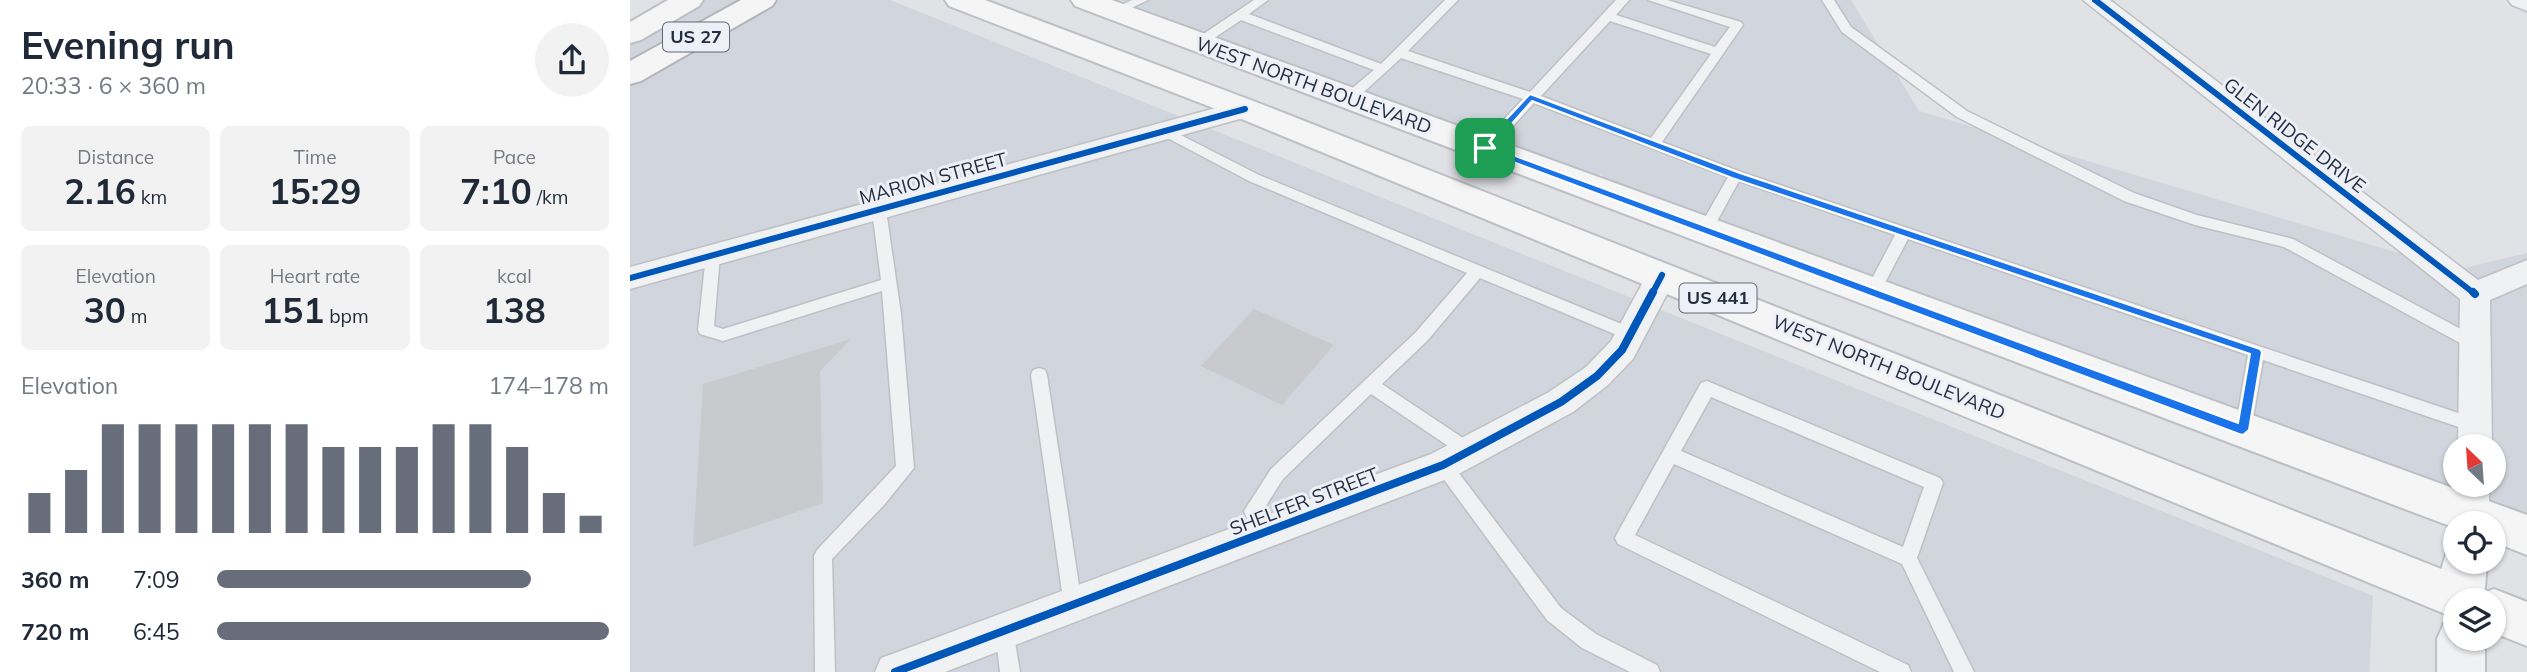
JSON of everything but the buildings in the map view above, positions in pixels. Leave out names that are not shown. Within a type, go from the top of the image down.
[{"type":"main road","points":[[630,34],[689,0]]},
{"type":"main road","name":"US 27","points":[[630,74],[762,0]]},
{"type":"main road","name":"WEST NORTH BOULEVARD","points":[[958,0],[1245,109],[1662,275],[2443,592]]},
{"type":"main road","name":"WEST NORTH BOULEVARD","points":[[1114,4],[1200,42],[1349,98],[2243,430],[2471,508],[2527,536]]},
{"type":"main road","points":[[1245,109],[1287,102],[1310,104],[1540,190],[1590,187]]},
{"type":"main road","name":"WEST NORTH BOULEVARD","points":[[2506,616],[2527,624]]},
{"type":"street","name":"GLEN RIDGE DRIVE","points":[[2095,0],[2475,294]]},
{"type":"street","points":[[2520,0],[2527,4]]},
{"type":"street","name":"MARION STREET","points":[[630,278],[1245,109]]},
{"type":"street","points":[[2476,434],[2475,294],[2527,271]]},
{"type":"street","name":"SHELFER STREET","points":[[895,672],[1456,458],[1561,402],[1597,376],[1622,350],[1662,275]]},
{"type":"street","points":[[2462,672],[2464,651]]},
{"type":"lane","points":[[1200,42],[1262,0]]},
{"type":"lane","points":[[1349,98],[1400,53],[1452,0]]},
{"type":"lane","points":[[1485,148],[1623,0]]},
{"type":"lane","points":[[1654,0],[1737,25],[1654,144]]},
{"type":"lane","points":[[1828,0],[1846,29],[1962,114],[2129,197],[2195,220],[2288,243],[2477,345]]},
{"type":"lane","points":[[1239,15],[1383,69]]},
{"type":"lane","points":[[1607,16],[1718,52]]},
{"type":"lane","points":[[1400,53],[1530,97],[1736,175],[2256,352],[2471,434]]},
{"type":"lane","points":[[1165,131],[1254,178],[1630,334]]},
{"type":"lane","points":[[1705,230],[1736,175]]},
{"type":"lane","points":[[825,672],[823,556],[905,468],[892,314],[878,210]]},
{"type":"lane","points":[[1873,292],[1904,232]]},
{"type":"lane","points":[[713,255],[706,330],[713,334],[723,335],[887,284]]},
{"type":"lane","points":[[1262,534],[1253,511],[1277,474],[1422,336],[1477,271]]},
{"type":"lane","points":[[2243,430],[2256,352]]},
{"type":"lane","points":[[1039,374],[1073,605]]},
{"type":"lane","points":[[1370,385],[1456,458],[1553,614],[1589,641],[1650,672]]},
{"type":"lane","points":[[1900,672],[1624,538],[1707,388],[1934,483],[1908,558]]},
{"type":"lane","points":[[1670,454],[1908,558],[1964,672]]},
{"type":"lane","points":[[1005,631],[1010,672]]},
{"type":"shaded area","points":[[706,0],[745,0],[630,64],[630,44]]},
{"type":"shaded area","points":[[779,0],[890,0],[2373,596],[2369,672],[630,672],[630,84]]},
{"type":"shaded area","points":[[1120,0],[1851,0],[1919,111],[2456,270],[2527,253],[2527,519],[2467,497],[2506,497],[2506,434],[2443,434],[2443,488],[1604,179],[1602,174],[1591,175]]},
{"type":"cycle path","points":[[2095,0],[2475,294]]},
{"type":"cycle path","points":[[630,278],[1245,109]]},
{"type":"cycle path","points":[[895,672],[1443,465],[1561,402],[1597,376],[1622,350],[1662,275]]},
{"type":"route","points":[[1530,97],[1736,175],[2256,352],[2243,430],[1705,230],[1485,148],[1530,97]]}]
